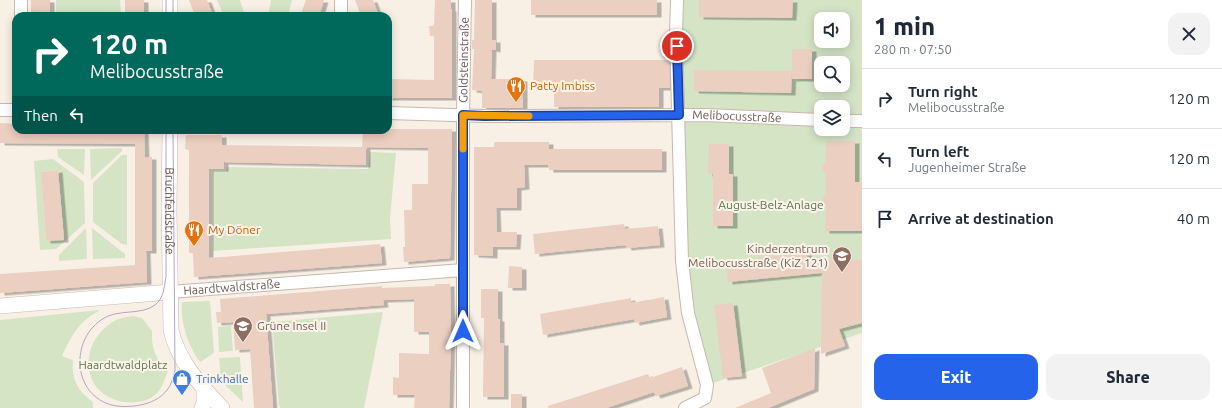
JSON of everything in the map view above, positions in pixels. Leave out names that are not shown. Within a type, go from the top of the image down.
[{"type":"street","points":[[21,0],[22,12]]},
{"type":"street","points":[[170,0],[170,12]]},
{"type":"street","points":[[341,0],[341,12]]},
{"type":"street","name":"Goldsteinstraße","points":[[463,408],[463,115],[465,0]]},
{"type":"street","points":[[678,0],[676,34],[682,261],[688,313],[707,385],[705,398],[685,408]]},
{"type":"street","points":[[0,110],[12,110]]},
{"type":"street","name":"Melibocusstraße","points":[[392,113],[484,116],[705,115],[814,120]]},
{"type":"street","points":[[850,121],[862,121]]},
{"type":"street","name":"Bruchfeldstraße","points":[[170,134],[170,292]]},
{"type":"street","name":"Haardtwaldstraße","points":[[0,306],[463,270]]},
{"type":"street","points":[[170,292],[170,323],[173,338],[184,362],[204,389],[222,408]]},
{"type":"street","points":[[202,408],[204,403],[204,389]]},
{"type":"green space","points":[[56,0],[120,0],[121,12],[56,12]]},
{"type":"green space","points":[[217,0],[240,0],[244,12],[222,12]]},
{"type":"green space","points":[[271,0],[292,0],[289,12],[269,12]]},
{"type":"green space","name":"August-Belz-Anlage","points":[[683,0],[862,0],[862,333],[707,385],[682,261],[679,115]]},
{"type":"green space","points":[[122,148],[122,151],[91,180],[90,149]]},
{"type":"green space","points":[[57,149],[85,149],[84,175],[58,157]]},
{"type":"green space","points":[[370,152],[396,153],[390,218],[391,239],[213,251],[213,171],[226,171],[227,167],[368,169]]},
{"type":"green space","points":[[122,155],[127,155],[127,245],[122,244],[93,222],[93,183]]},
{"type":"green space","points":[[53,159],[84,182],[85,223],[56,249],[40,250],[34,161]],"holes":[[[58,170],[64,239],[46,241],[41,172]]]},
{"type":"green space","points":[[86,228],[87,259],[59,261],[59,255]]},
{"type":"green space","points":[[92,228],[125,254],[125,258],[93,259]]},
{"type":"green space","points":[[210,301],[214,353],[200,362],[192,349],[186,334],[182,318],[182,302]]},
{"type":"green space","name":"Haardtwaldplatz","points":[[100,310],[81,324],[69,341],[62,356],[73,360],[74,379],[83,393],[93,402],[93,408],[0,408],[0,320]]},
{"type":"green space","points":[[383,312],[364,408],[281,408],[279,406],[272,322]]},
{"type":"green space","name":"Haardtwaldplatz","points":[[133,316],[142,318],[152,331],[152,343],[155,353],[160,362],[168,371],[159,391],[146,400],[138,402],[121,401],[105,395],[94,384],[89,371],[89,356],[93,343],[97,337],[112,322],[121,318]]},
{"type":"green space","points":[[231,326],[233,351],[219,352],[218,327]]},
{"type":"green space","points":[[240,357],[243,402],[221,381],[219,358]]},
{"type":"building","points":[[31,0],[50,0],[50,12],[31,12]]},
{"type":"building","points":[[125,0],[144,0],[144,12],[125,12]]},
{"type":"building","points":[[189,0],[207,0],[212,12],[194,12]]},
{"type":"building","points":[[306,0],[324,0],[320,12],[302,12]]},
{"type":"building","points":[[355,0],[373,0],[377,12],[360,12]]},
{"type":"building","points":[[435,0],[451,0],[452,98],[392,98],[392,79],[434,80],[434,36],[430,36],[429,26],[434,26]]},
{"type":"building","points":[[475,0],[492,0],[492,40],[496,40],[496,50],[492,49],[491,79],[523,79],[523,108],[482,108],[482,91],[472,90],[474,49],[472,49],[472,40],[474,40]]},
{"type":"building","points":[[531,0],[657,0],[657,15],[531,15]]},
{"type":"building","points":[[699,0],[793,0],[792,18],[699,17]]},
{"type":"building","points":[[792,49],[812,49],[812,79],[792,79]]},
{"type":"building","points":[[534,60],[669,60],[670,88],[659,88],[659,107],[554,107],[554,88],[533,88]]},
{"type":"building","points":[[694,70],[792,71],[791,93],[694,91]]},
{"type":"building","points":[[0,123],[12,124],[12,134],[144,134],[145,157],[152,157],[152,251],[146,251],[147,282],[0,293],[0,274],[135,265],[135,144],[0,143]]},
{"type":"building","points":[[392,129],[452,129],[450,258],[404,262],[404,210],[412,210],[412,184],[428,184],[428,148],[366,147],[366,165],[224,162],[224,169],[209,169],[209,258],[380,244],[382,263],[194,277],[193,253],[189,253],[189,150],[185,149],[186,135],[222,135],[222,145],[362,147],[363,134],[392,134]]},
{"type":"building","points":[[826,141],[855,141],[855,182],[862,182],[862,231],[825,231],[826,206],[823,203],[823,197],[826,194],[826,173],[823,171],[823,165],[826,162]]},
{"type":"building","points":[[494,142],[549,142],[549,149],[662,149],[662,170],[549,170],[548,165],[524,165],[525,187],[517,188],[517,208],[496,208],[497,232],[517,232],[516,247],[493,247],[493,256],[474,255],[474,147],[494,147]]},
{"type":"building","points":[[709,144],[729,144],[729,174],[733,174],[733,226],[713,226],[713,174],[708,174]]},
{"type":"building","points":[[58,170],[64,240],[46,241],[41,172]]},
{"type":"building","points":[[624,224],[625,229],[658,226],[660,245],[627,248],[626,245],[535,254],[533,234]]},
{"type":"building","points":[[807,253],[807,259],[862,260],[862,323],[839,329],[845,346],[821,354],[822,273],[728,282],[726,261]]},
{"type":"building","points":[[509,266],[522,267],[522,288],[508,288]]},
{"type":"building","points":[[435,284],[450,284],[451,335],[449,408],[414,408],[415,395],[393,395],[393,377],[399,378],[399,353],[429,354],[429,332],[414,332],[414,299],[383,300],[384,305],[266,314],[273,408],[254,408],[250,349],[235,350],[233,322],[217,323],[216,312],[221,312],[220,299],[382,286],[382,288],[435,286]]},
{"type":"building","points":[[481,289],[498,289],[500,343],[504,343],[504,397],[483,397],[484,318],[481,318]]},
{"type":"building","points":[[664,297],[667,317],[635,323],[634,319],[543,335],[540,314],[631,298],[631,303]]},
{"type":"building","points":[[733,303],[742,376],[723,378],[714,305]]},
{"type":"building","points":[[815,348],[814,389],[768,408],[735,408],[771,393],[762,368]]},
{"type":"building","points":[[682,367],[688,386],[656,396],[654,392],[606,408],[548,408],[548,406],[648,374],[650,378]]},
{"type":"building","points":[[511,394],[522,394],[522,408],[511,408]]},
{"type":"tram line","points":[[166,0],[166,12]]},
{"type":"tram line","points":[[173,0],[173,12]]},
{"type":"tram line","points":[[166,134],[166,277],[162,296],[155,305],[149,308],[114,314],[101,320],[90,330],[84,342],[80,356],[80,369],[84,382],[92,393],[103,402],[117,406],[138,406],[157,399],[169,388],[175,370],[173,134]]},
{"type":"slow traffic","points":[[463,149],[463,115],[529,116]]},
{"type":"place","name":"Patty Imbiss","points":[[516,103]]},
{"type":"place","name":"My Döner","points":[[194,247]]},
{"type":"place","name":"Kinderzentrum Melibocusstraße (KiZ 121)","points":[[842,273]]},
{"type":"place","name":"Grüne Insel II","points":[[243,343]]},
{"type":"place","name":"Trinkhalle","points":[[182,396]]},
{"type":"route","points":[[463,331],[463,115],[679,115],[677,46]]}]
